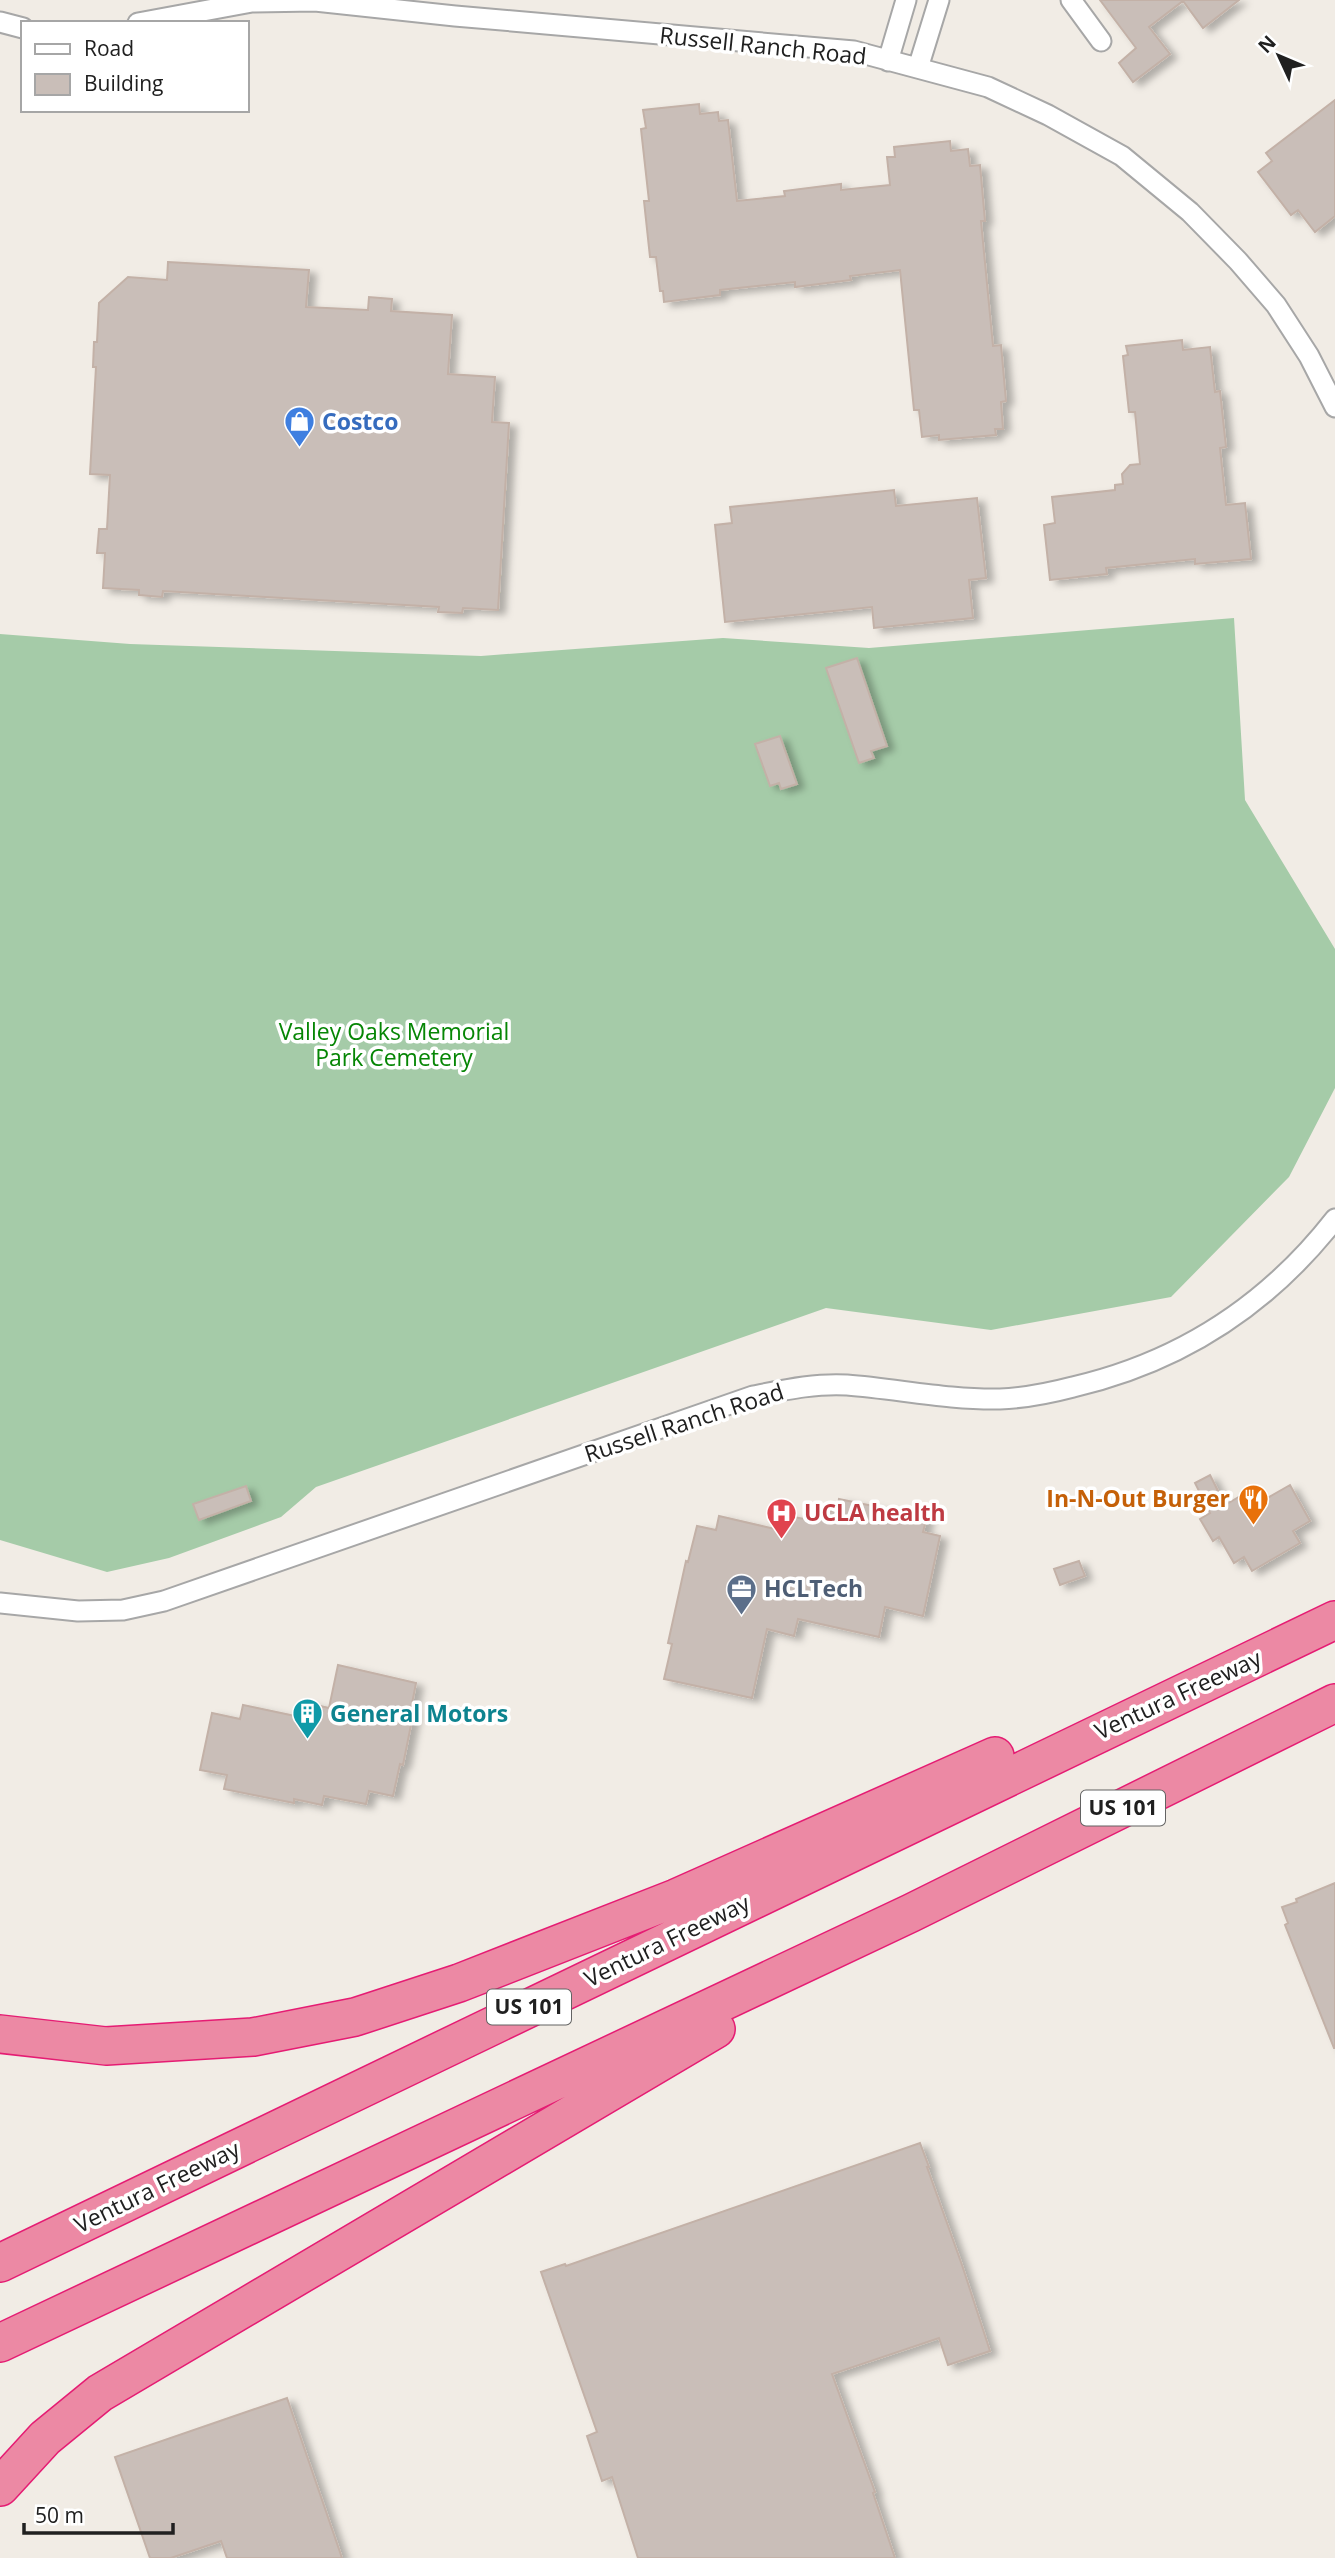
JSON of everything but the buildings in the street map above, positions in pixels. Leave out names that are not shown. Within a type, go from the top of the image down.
[{"type":"highway","name":"Ventura Freeway","points":[[0,2263],[1335,1620]]},
{"type":"highway","name":"US 101","points":[[0,2343],[911,1913],[1335,1703]]},
{"type":"highway","points":[[0,2034],[106,2046],[253,2037],[355,2017],[459,1983],[676,1898],[993,1756],[1058,1752]]},
{"type":"highway","points":[[0,2487],[45,2438],[100,2393],[911,1913]]},
{"type":"street","points":[[888,61],[906,0]]},
{"type":"street","points":[[918,68],[939,0]]},
{"type":"street","points":[[1071,0],[1101,41]]},
{"type":"street","name":"Russell Ranch Road","points":[[149,21],[252,2],[315,1],[854,51],[988,87],[1048,115],[1122,156],[1190,212],[1276,305],[1309,356],[1335,407]]},
{"type":"street","points":[[0,22],[21,27]]},
{"type":"street","name":"Russell Ranch Road","points":[[0,1603],[78,1611],[123,1610],[164,1601],[764,1394],[797,1388],[845,1385],[954,1398],[1001,1399],[1048,1393],[1100,1381],[1138,1368],[1224,1325],[1293,1269],[1335,1219]]},
{"type":"green space","name":"Valley Oaks Memorial Park Cemetery","points":[[1234,618],[1245,800],[1335,949],[1335,1088],[1289,1177],[1171,1297],[991,1330],[826,1308],[316,1487],[281,1517],[169,1558],[107,1572],[0,1540],[0,634],[130,644],[481,656],[723,638],[869,648]]},
{"type":"place","name":"Costco","points":[[299,449]]},
{"type":"place","name":"In-N-Out Burger","points":[[1253,1526]]},
{"type":"place","name":"UCLA health","points":[[781,1540]]},
{"type":"place","name":"HCLTech","points":[[741,1616]]},
{"type":"place","name":"General Motors","points":[[307,1741]]}]
